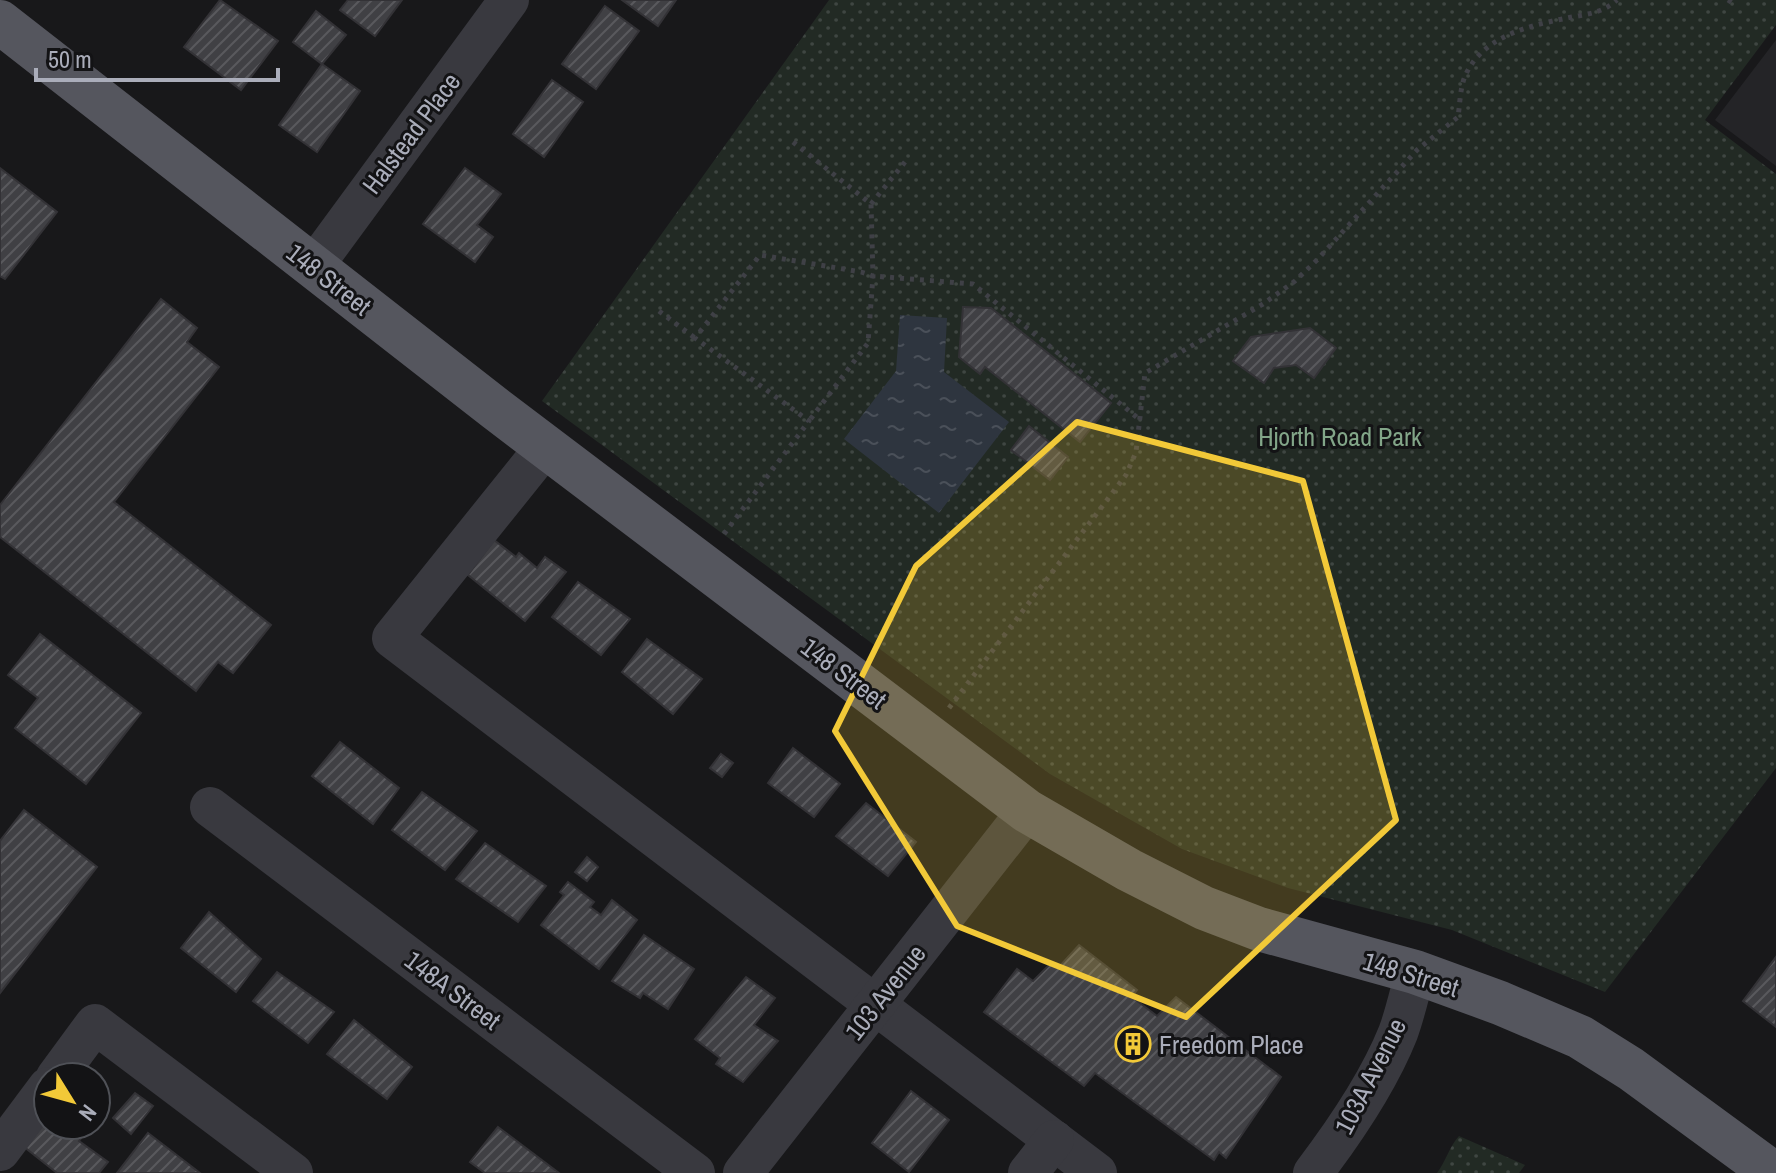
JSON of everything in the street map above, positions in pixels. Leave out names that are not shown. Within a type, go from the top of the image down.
[{"type":"main road","name":"148 Street","points":[[0,22],[313,267],[1027,811],[1129,870],[1204,908],[1259,929],[1415,972],[1580,1037],[1631,1069],[1773,1173]]},
{"type":"street","name":"Halstead Place","points":[[313,267],[509,0]]},
{"type":"street","points":[[546,446],[392,638],[1097,1173]]},
{"type":"street","name":"148A Street","points":[[210,807],[695,1173]]},
{"type":"street","name":"103 Avenue","points":[[743,1173],[1027,811]]},
{"type":"street","name":"103A Avenue","points":[[1313,1173],[1335,1144],[1380,1069],[1397,1034],[1415,972]]},
{"type":"street","points":[[68,1061],[95,1024],[293,1173]]},
{"type":"street","points":[[0,1151],[32,1108]]},
{"type":"street","points":[[1028,1173],[1054,1140]]},
{"type":"path","points":[[1458,117],[1465,75],[1491,46],[1521,29],[1605,10],[1617,0]]},
{"type":"path","points":[[951,706],[1126,475],[1136,452],[1145,373],[1263,304],[1295,281],[1417,150],[1465,114]]},
{"type":"path","points":[[793,142],[871,204]]},
{"type":"path","points":[[724,534],[868,343],[873,276],[871,204],[905,162]]},
{"type":"path","points":[[695,338],[760,255],[873,276],[973,284],[1140,420]]},
{"type":"path","points":[[659,311],[809,421]]},
{"type":"highlighted area","points":[[1077,422],[1303,481],[1396,820],[1186,1017],[957,926],[835,731],[916,566]]},
{"type":"shaded area","points":[[1776,40],[1776,166],[1715,120]]},
{"type":"green space","name":"Hjorth Road Park","points":[[829,0],[1776,0],[1776,25],[1705,120],[1776,174],[1776,768],[1605,992],[1452,930],[1288,888],[1182,849],[1050,774],[542,401]]},
{"type":"green space","points":[[1459,1136],[1525,1165],[1519,1173],[1437,1173]]},
{"type":"water","points":[[900,315],[947,318],[944,372],[1009,422],[939,513],[844,439],[896,371]]},
{"type":"building","points":[[220,0],[278,41],[241,90],[184,47]]},
{"type":"building","points":[[348,0],[402,0],[375,36],[340,10]]},
{"type":"building","points":[[622,0],[676,0],[658,26]]},
{"type":"building","points":[[605,6],[639,31],[596,89],[562,64]]},
{"type":"building","points":[[316,11],[346,35],[322,64],[293,42]]},
{"type":"building","points":[[322,64],[360,91],[317,152],[279,125]]},
{"type":"building","points":[[552,80],[583,102],[544,157],[513,134]]},
{"type":"building","points":[[0,168],[57,212],[5,279],[0,276]]},
{"type":"building","points":[[465,168],[501,194],[477,225],[493,237],[475,262],[423,224]]},
{"type":"building","points":[[161,299],[197,328],[187,342],[219,367],[114,502],[271,625],[233,673],[218,662],[196,691],[0,537],[0,505]]},
{"type":"building","points":[[963,307],[991,308],[1111,403],[1080,442],[985,367],[980,374],[959,357]]},
{"type":"building","points":[[1310,328],[1336,348],[1314,378],[1296,365],[1274,368],[1264,383],[1233,361],[1251,337]]},
{"type":"building","points":[[1029,426],[1068,457],[1050,480],[1011,450]]},
{"type":"building","points":[[494,540],[516,557],[519,553],[537,568],[545,557],[566,572],[525,621],[468,575]]},
{"type":"building","points":[[578,582],[630,619],[601,655],[552,617]]},
{"type":"building","points":[[40,634],[141,713],[86,784],[15,728],[38,698],[8,675]]},
{"type":"building","points":[[647,639],[702,679],[673,714],[622,672]]},
{"type":"building","points":[[340,742],[399,788],[373,824],[312,776]]},
{"type":"building","points":[[793,748],[840,784],[814,817],[768,783]]},
{"type":"building","points":[[721,754],[733,763],[722,777],[710,768]]},
{"type":"building","points":[[422,792],[477,831],[445,870],[392,830]]},
{"type":"building","points":[[866,803],[916,842],[888,876],[836,836]]},
{"type":"building","points":[[24,810],[97,867],[0,993],[0,841]]},
{"type":"building","points":[[485,843],[546,886],[518,922],[456,879]]},
{"type":"building","points":[[587,857],[598,867],[587,881],[575,872]]},
{"type":"building","points":[[568,882],[594,902],[590,907],[601,915],[612,900],[637,920],[599,969],[541,925],[564,895],[560,892]]},
{"type":"building","points":[[209,912],[261,959],[236,992],[181,948]]},
{"type":"building","points":[[644,935],[694,969],[668,1009],[643,993],[640,998],[612,981]]},
{"type":"building","name":"Freedom Place","points":[[1079,945],[1137,990],[1132,997],[1157,1016],[1176,997],[1281,1077],[1226,1158],[1219,1152],[1214,1160],[1095,1073],[1084,1086],[984,1012],[1017,969],[1033,981],[1052,962],[1059,967]]},
{"type":"building","points":[[1776,957],[1776,1027],[1743,1001]]},
{"type":"building","points":[[277,972],[334,1012],[308,1043],[253,1001]]},
{"type":"building","points":[[746,977],[775,998],[754,1025],[778,1041],[743,1082],[716,1064],[720,1058],[695,1039]]},
{"type":"building","points":[[354,1020],[412,1067],[387,1099],[327,1054]]},
{"type":"building","points":[[911,1091],[949,1120],[909,1172],[872,1143]]},
{"type":"building","points":[[135,1093],[153,1106],[131,1134],[113,1118]]},
{"type":"building","points":[[498,1127],[559,1173],[485,1173],[470,1162]]},
{"type":"building","points":[[148,1133],[200,1173],[117,1173]]},
{"type":"building","points":[[32,1134],[32,1141],[79,1141],[108,1162],[99,1173],[57,1173],[23,1146]]},
{"type":"place","name":"Freedom Place","points":[[1133,1044]]}]
